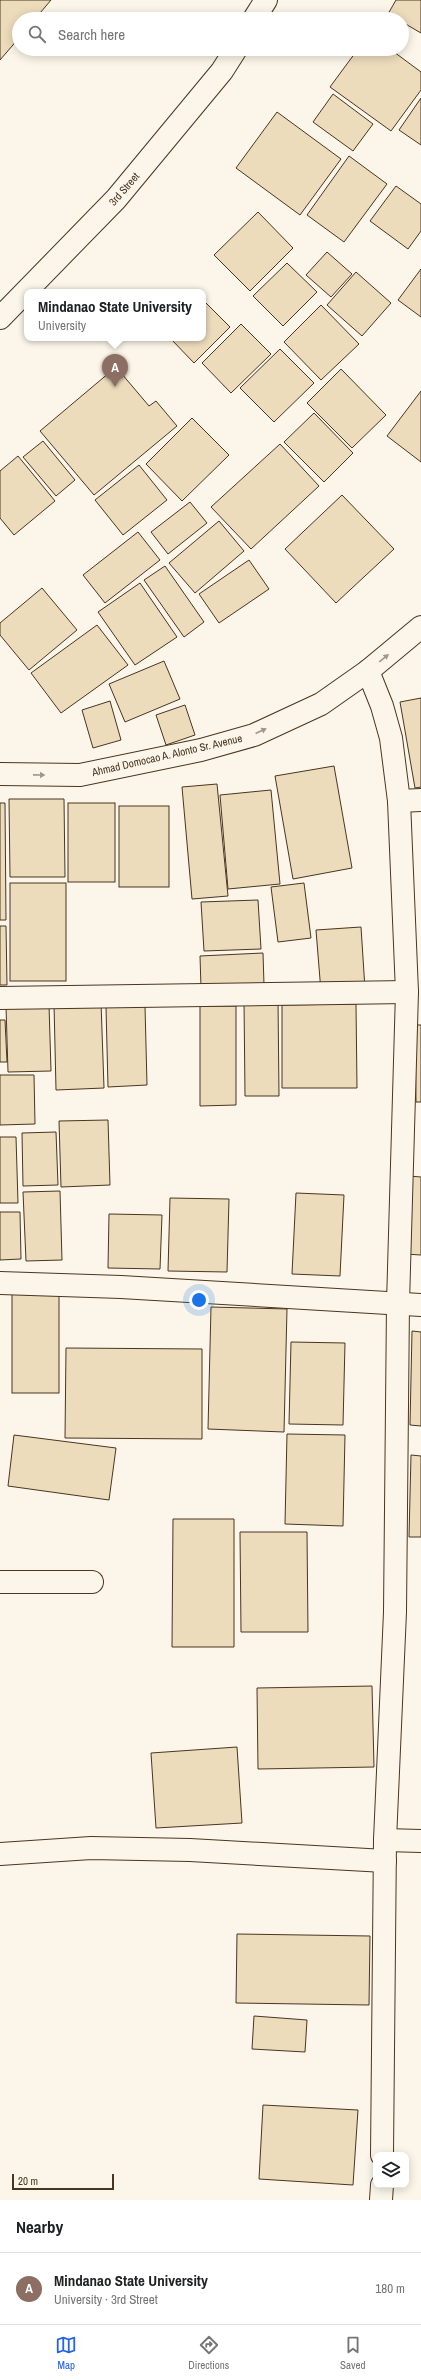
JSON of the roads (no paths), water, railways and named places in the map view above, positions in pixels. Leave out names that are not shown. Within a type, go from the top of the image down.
[{"type":"street","points":[[258,12],[266,0]]},
{"type":"street","name":"3rd Street","points":[[29,289],[116,200],[222,72],[232,56]]},
{"type":"street","name":"3rd Street","points":[[0,318],[24,294]]},
{"type":"street","name":"Ahmad Domocao A. Alonto Sr. Avenue","points":[[0,774],[80,775],[208,748],[254,735],[321,704],[368,671],[421,627]]},
{"type":"street","points":[[368,671],[382,706],[391,738],[398,801],[412,1001],[398,1303],[395,1612],[385,1851],[382,2152]]},
{"type":"street","points":[[398,801],[421,800]]},
{"type":"street","points":[[0,998],[412,1001]]},
{"type":"street","points":[[0,1283],[121,1287],[421,1305]]},
{"type":"street","points":[[0,1582],[92,1582]]},
{"type":"street","points":[[0,1854],[99,1848],[385,1851],[421,1841]]},
{"type":"street","points":[[381,2200],[382,2188]]},
{"type":"place","name":"Mindanao State University","points":[[115,387]]}]
